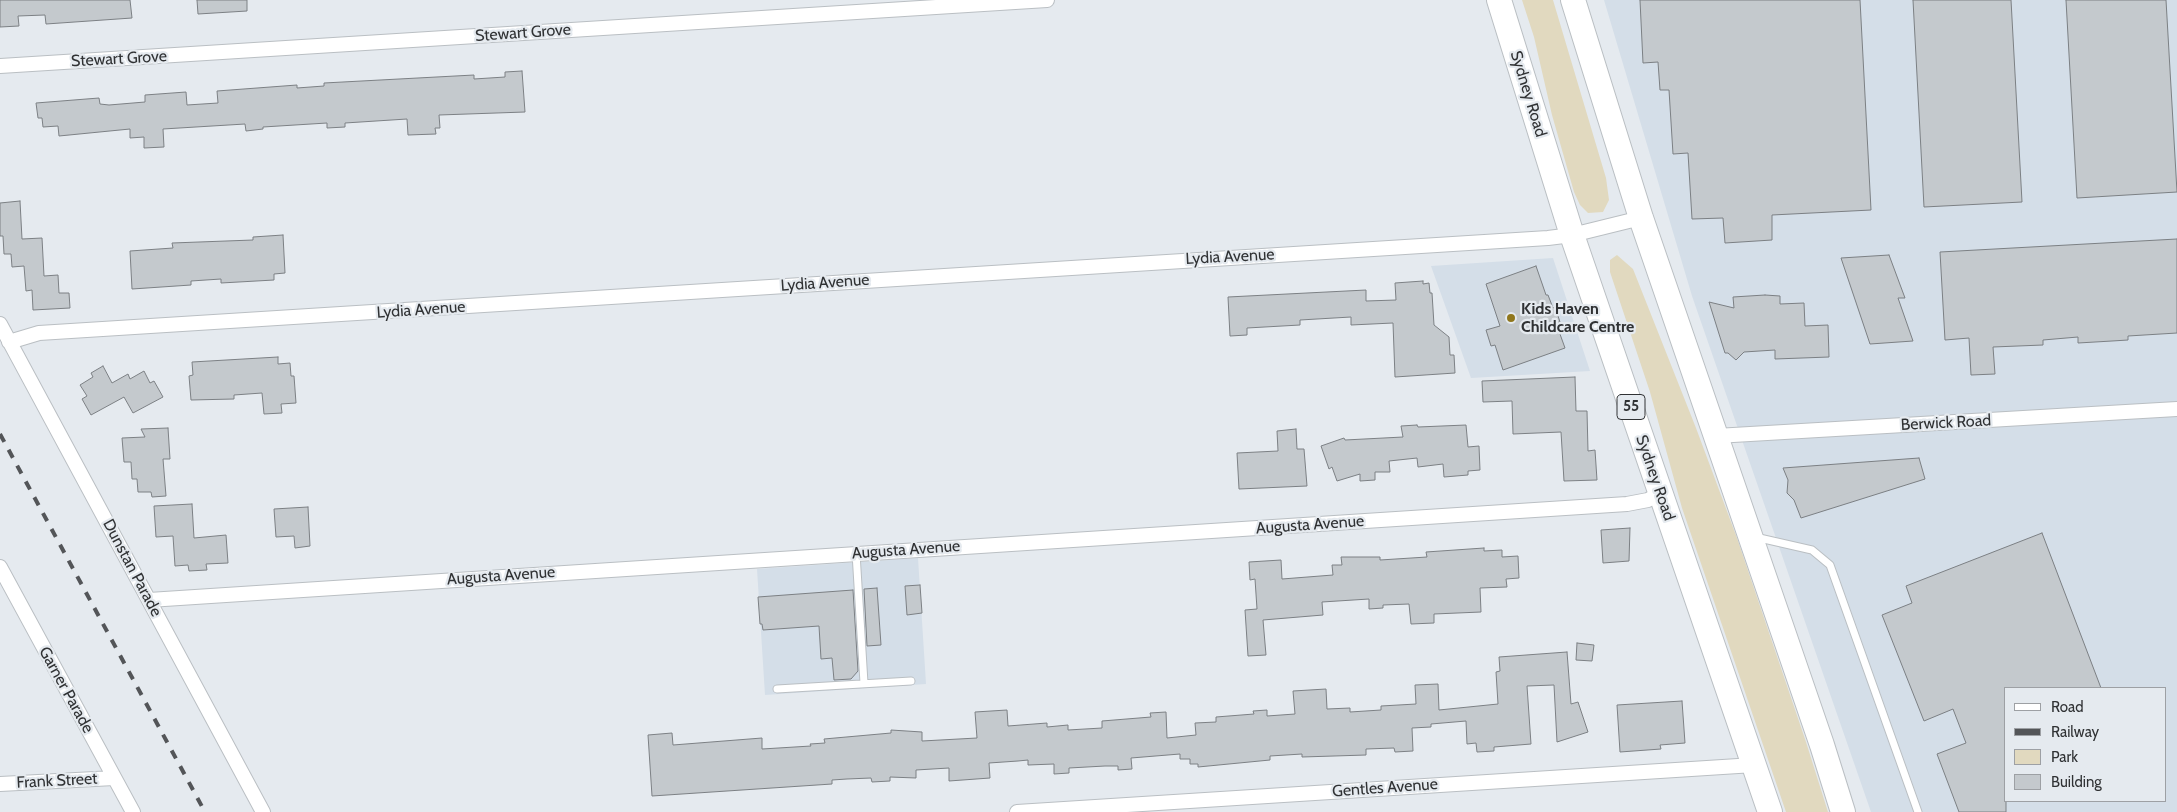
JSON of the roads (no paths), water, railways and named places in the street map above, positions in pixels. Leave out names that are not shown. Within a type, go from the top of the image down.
[{"type":"highway","name":"Sydney Road","points":[[1499,0],[1572,235],[1770,812]]},
{"type":"highway","points":[[1574,0],[1641,218],[1822,745],[1843,812]]},
{"type":"street","name":"Stewart Grove","points":[[0,66],[1047,0]]},
{"type":"street","name":"Lydia Avenue","points":[[9,342],[39,333],[1572,235],[1641,218]]},
{"type":"street","name":"Dunstan Parade","points":[[0,324],[264,812]]},
{"type":"street","name":"Berwick Road","points":[[1716,436],[2177,409]]},
{"type":"street","name":"Augusta Avenue","points":[[149,600],[1627,504],[1648,500],[1660,493]]},
{"type":"street","name":"Garner Parade","points":[[0,567],[133,812]]},
{"type":"street","name":"Gentles Avenue","points":[[1016,812],[1754,765]]},
{"type":"street","name":"Frank Street","points":[[0,784],[114,778]]},
{"type":"lane","points":[[1750,536],[1812,550],[1830,566],[1918,812]]},
{"type":"lane","points":[[856,553],[864,683]]},
{"type":"lane","points":[[777,689],[911,680]]},
{"type":"railway","points":[[0,434],[205,812]]},
{"type":"place","name":"Kids Haven Childcare Centre","points":[[1511,318]]}]
